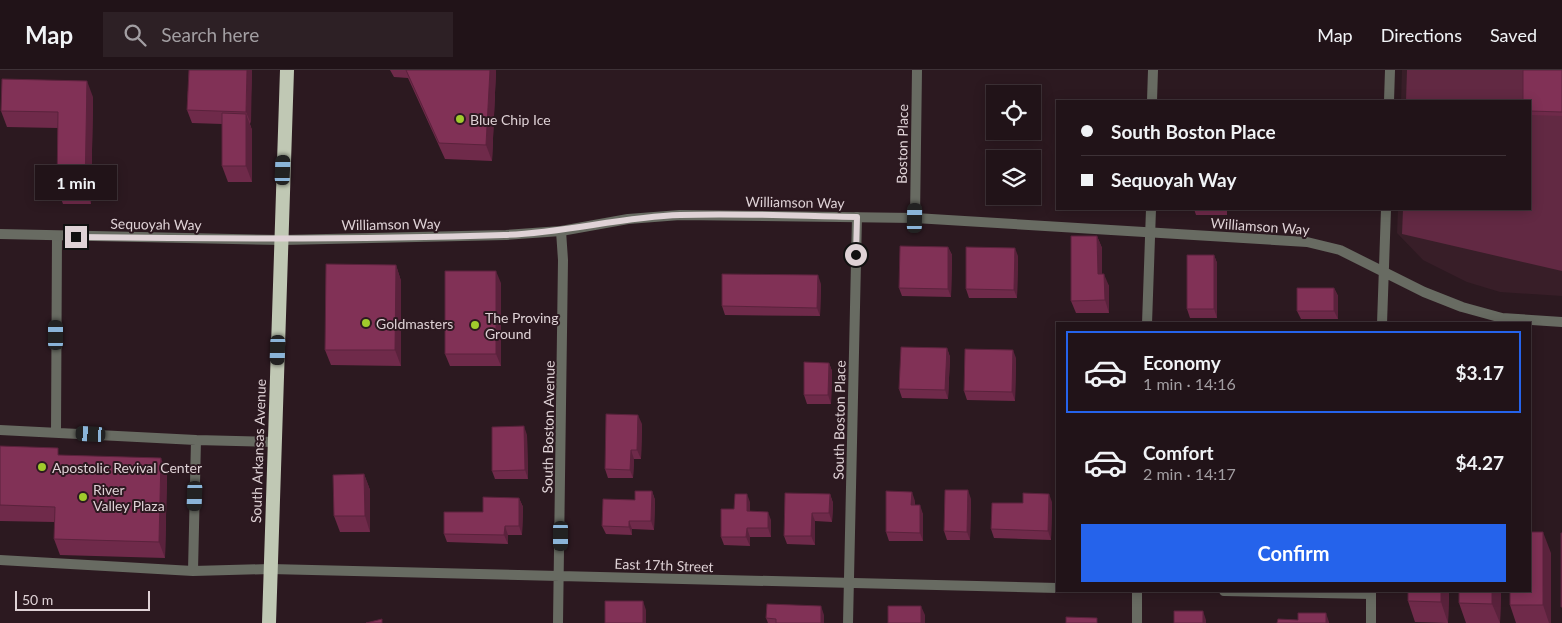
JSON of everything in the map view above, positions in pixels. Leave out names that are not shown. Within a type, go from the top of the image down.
[{"type":"highway","name":"South Arkansas Avenue","points":[[269,623],[287,70]]},
{"type":"street","name":"Boston Place","points":[[915,218],[917,70]]},
{"type":"street","points":[[1152,100],[1153,70]]},
{"type":"street","points":[[1389,100],[1390,70]]},
{"type":"street","points":[[1148,322],[1151,210]]},
{"type":"street","points":[[1382,322],[1386,210]]},
{"type":"street","name":"Williamson Way","points":[[282,240],[506,235],[561,231],[628,219],[680,214],[915,218],[1151,233],[1267,238],[1307,242],[1340,250],[1424,292],[1462,307],[1502,318],[1562,322]]},
{"type":"street","name":"South Boston Place","points":[[848,623],[857,217]]},
{"type":"street","name":"South Boston Avenue","points":[[558,623],[564,260],[561,231]]},
{"type":"street","name":"Sequoyah Way","points":[[0,234],[282,240]]},
{"type":"street","points":[[56,433],[57,236]]},
{"type":"street","points":[[0,430],[275,442]]},
{"type":"street","points":[[193,571],[196,440]]},
{"type":"street","name":"East 17th Street","points":[[0,560],[193,571],[270,568],[560,575],[849,585],[1056,588]]},
{"type":"street","points":[[1136,623],[1137,592]]},
{"type":"street","points":[[1298,592],[1371,593],[1371,623]]},
{"type":"shaded area","points":[[1402,70],[1562,70],[1562,296],[1500,292],[1467,282],[1423,260],[1397,233],[1398,210],[1531,210],[1531,100],[1401,100]]},
{"type":"shaded area","points":[[1407,70],[1562,70],[1562,271],[1402,234],[1403,210],[1531,210],[1531,100],[1406,100]]},
{"type":"building","points":[[189,70],[247,70],[246,112],[187,110]]},
{"type":"building","name":"Blue Chip Ice","points":[[406,70],[490,70],[486,145],[439,143]]},
{"type":"building","points":[[1523,70],[1562,70],[1562,112],[1531,111],[1531,100],[1523,100]]},
{"type":"building","points":[[2,79],[87,81],[85,189],[57,188],[58,112],[1,111]]},
{"type":"building","points":[[222,113],[246,114],[246,166],[222,166]]},
{"type":"building","points":[[1071,236],[1097,236],[1098,274],[1104,274],[1105,300],[1071,301]]},
{"type":"building","points":[[900,246],[948,247],[948,289],[899,288]]},
{"type":"building","points":[[966,247],[1015,248],[1014,290],[966,289]]},
{"type":"building","points":[[1187,255],[1214,255],[1214,309],[1187,309]]},
{"type":"building","name":"Goldmasters","points":[[326,264],[396,265],[395,350],[325,350]]},
{"type":"building","name":"The Proving Ground","points":[[445,271],[496,271],[496,354],[445,354]]},
{"type":"building","points":[[722,274],[818,275],[817,308],[722,306]]},
{"type":"building","points":[[1297,288],[1334,288],[1334,311],[1297,311]]},
{"type":"building","points":[[901,347],[947,348],[945,390],[899,389]]},
{"type":"building","points":[[965,349],[1013,350],[1012,392],[964,391]]},
{"type":"building","points":[[804,362],[829,363],[828,395],[804,395]]},
{"type":"building","points":[[606,414],[638,415],[637,450],[631,450],[630,470],[605,469]]},
{"type":"building","points":[[524,426],[525,470],[492,471],[492,427]]},
{"type":"building","name":"River Valley Plaza","points":[[0,446],[58,448],[58,455],[161,458],[159,542],[54,539],[55,507],[0,505]]},
{"type":"building","points":[[364,474],[365,516],[334,516],[333,475]]},
{"type":"building","points":[[945,490],[968,490],[967,532],[944,531]]},
{"type":"building","points":[[635,491],[652,491],[651,521],[629,521],[629,527],[602,526],[603,499],[635,500]]},
{"type":"building","points":[[886,491],[912,492],[911,505],[920,505],[920,533],[886,532]]},
{"type":"building","points":[[785,493],[830,494],[829,513],[812,513],[811,536],[784,536]]},
{"type":"building","points":[[1023,493],[1049,494],[1048,531],[991,529],[992,503],[1023,503]]},
{"type":"building","points":[[735,494],[747,494],[747,511],[768,512],[768,528],[747,528],[746,537],[721,537],[721,509],[734,509]]},
{"type":"building","points":[[483,497],[519,498],[519,526],[505,526],[504,535],[444,534],[444,512],[483,512]]},
{"type":"building","points":[[1531,532],[1543,532],[1543,605],[1510,605],[1510,592],[1531,592]]},
{"type":"building","points":[[1562,533],[1562,607],[1561,607]]},
{"type":"building","points":[[1408,592],[1441,592],[1441,602],[1408,601]]},
{"type":"building","points":[[1459,592],[1492,592],[1492,604],[1459,603]]},
{"type":"building","points":[[605,601],[643,601],[643,623],[605,623]]},
{"type":"building","points":[[767,604],[821,606],[821,623],[776,623],[776,619],[766,618]]},
{"type":"building","points":[[888,606],[921,606],[921,623],[888,623]]},
{"type":"building","points":[[1174,611],[1203,611],[1203,623],[1174,623]]},
{"type":"building","points":[[1298,613],[1326,613],[1326,623],[1277,623],[1278,619],[1298,620]]},
{"type":"building","points":[[1066,617],[1097,618],[1097,623],[1066,623]]},
{"type":"building","points":[[382,619],[382,623],[366,623]]},
{"type":"place","name":"Blue Chip Ice","points":[[460,119]]},
{"type":"place","name":"Goldmasters","points":[[366,323]]},
{"type":"place","name":"The Proving Ground","points":[[475,325]]},
{"type":"place","name":"Apostolic Revival Center","points":[[42,467]]},
{"type":"place","name":"River Valley Plaza","points":[[83,497]]},
{"type":"route","points":[[76,237],[282,240],[506,235],[561,231],[628,219],[680,214],[857,217],[856,255]]}]
